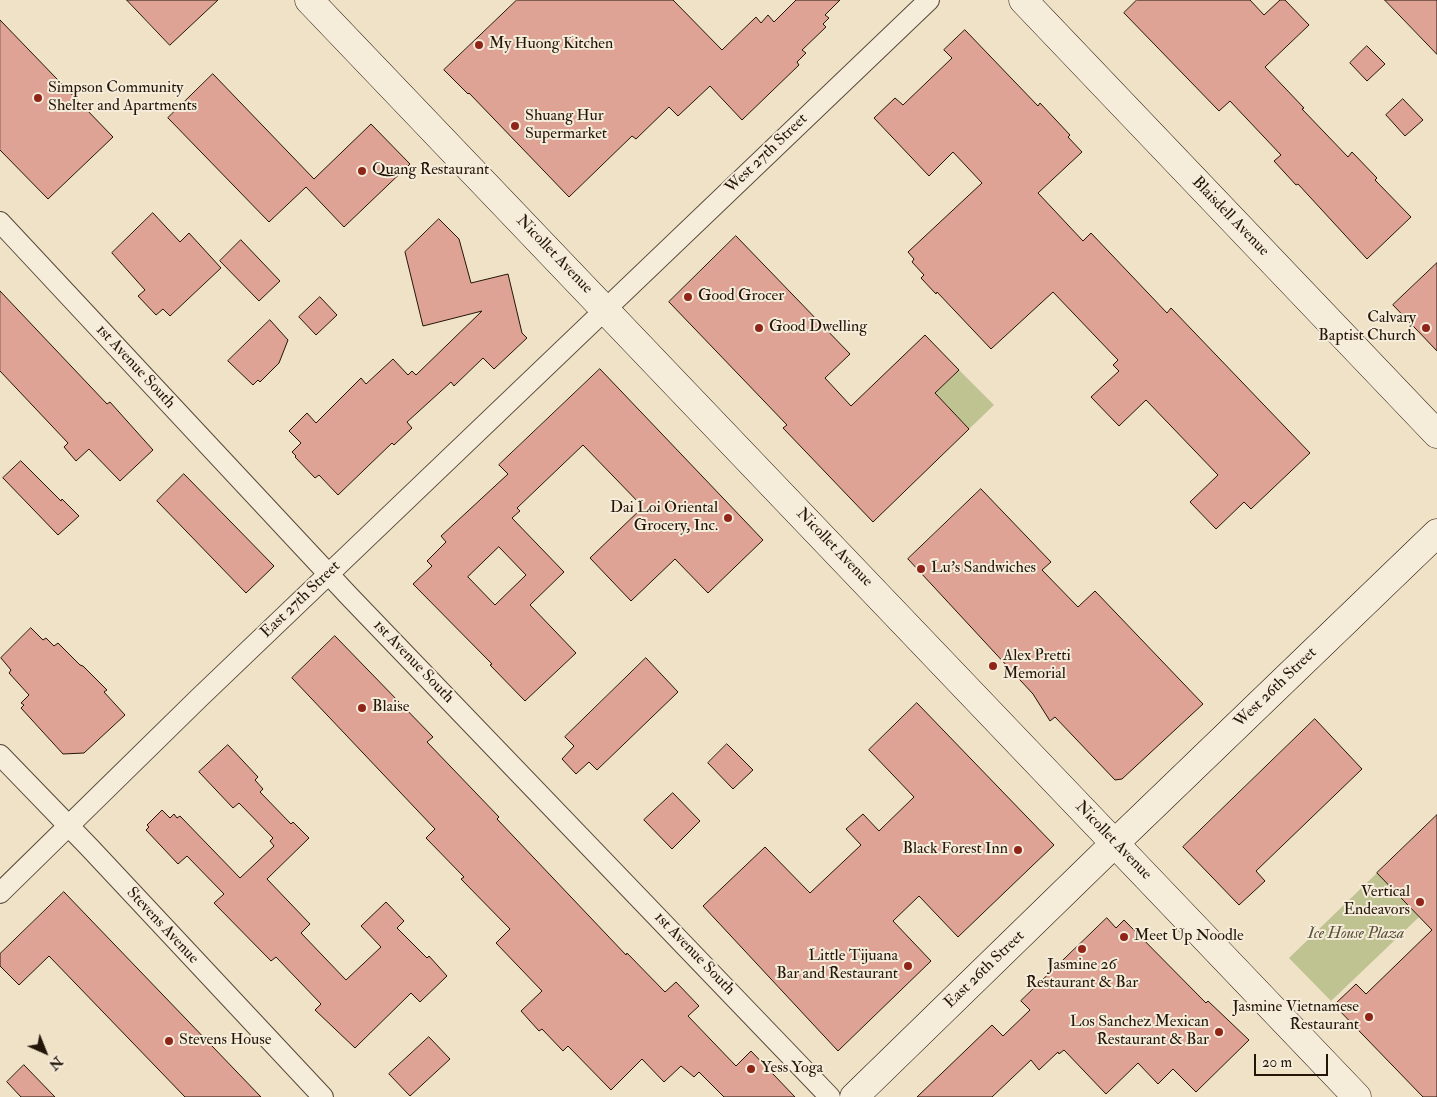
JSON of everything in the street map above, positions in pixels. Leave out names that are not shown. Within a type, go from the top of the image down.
[{"type":"street","name":"Nicollet Avenue","points":[[309,0],[1357,1097]]},
{"type":"street","name":"West 27th Street","points":[[606,310],[929,0]]},
{"type":"street","name":"Blaisdell Avenue","points":[[1023,0],[1437,434]]},
{"type":"street","name":"1st Avenue South","points":[[0,222],[329,574],[830,1097]]},
{"type":"street","name":"East 27th Street","points":[[0,894],[181,715],[606,310]]},
{"type":"street","name":"West 26th Street","points":[[1115,843],[1437,533]]},
{"type":"street","name":"Stevens Avenue","points":[[0,756],[69,826],[323,1097]]},
{"type":"street","name":"East 26th Street","points":[[854,1097],[1115,843]]},
{"type":"green space","points":[[959,370],[994,405],[969,429],[935,393]]},
{"type":"green space","name":"Ice House Plaza","points":[[1377,873],[1419,917],[1331,1001],[1289,958]]},
{"type":"building","points":[[127,0],[218,0],[170,45]]},
{"type":"building","points":[[517,0],[673,0],[722,50],[756,17],[761,23],[768,15],[774,22],[796,0],[840,0],[825,15],[829,18],[823,24],[826,27],[802,50],[806,53],[797,62],[799,65],[742,120],[710,86],[678,116],[669,107],[636,139],[632,136],[569,197],[469,93],[444,70]]},
{"type":"building","points":[[1137,0],[1250,0],[1264,15],[1280,0],[1285,0],[1309,25],[1265,67],[1348,157],[1352,152],[1377,178],[1375,180],[1411,217],[1367,259],[1298,184],[1296,185],[1274,161],[1281,155],[1230,101],[1219,111],[1124,13]]},
{"type":"building","points":[[1385,0],[1437,0],[1437,54]]},
{"type":"building","name":"Simpson Community Shelter and Apartments","points":[[0,20],[113,137],[48,199],[0,150]]},
{"type":"building","points":[[965,30],[1038,106],[1040,103],[1070,135],[1068,137],[1082,152],[1038,193],[1083,241],[1091,233],[1167,313],[1171,308],[1310,453],[1251,509],[1244,502],[1216,529],[1190,502],[1218,475],[1146,400],[1119,426],[1091,397],[1119,371],[1113,365],[1118,360],[1053,292],[991,349],[937,292],[936,294],[921,278],[924,275],[912,262],[914,259],[908,252],[982,183],[953,152],[929,176],[874,118],[895,98],[903,105],[952,58],[944,50]]},
{"type":"building","points":[[1367,46],[1385,64],[1367,81],[1350,63]]},
{"type":"building","points":[[213,74],[314,179],[371,124],[410,164],[344,227],[306,187],[269,222],[168,118]]},
{"type":"building","points":[[1403,99],[1423,120],[1405,136],[1386,115]]},
{"type":"building","points":[[153,213],[180,242],[189,233],[221,268],[170,316],[163,309],[156,315],[138,296],[145,290],[112,253]]},
{"type":"building","points":[[439,219],[459,239],[471,283],[508,274],[522,333],[527,338],[494,369],[483,358],[454,386],[451,382],[407,422],[412,428],[394,445],[392,443],[338,495],[319,475],[315,478],[295,457],[292,452],[301,443],[289,431],[307,413],[316,423],[361,378],[366,384],[393,359],[408,375],[412,371],[416,375],[482,311],[423,326],[405,252]]},
{"type":"building","points":[[736,236],[850,354],[825,378],[851,406],[925,335],[959,370],[935,393],[969,429],[873,522],[783,428],[787,425],[669,302]]},
{"type":"building","points":[[241,240],[280,281],[259,301],[220,261]]},
{"type":"building","name":"Calvary Baptist Church","points":[[1437,263],[1437,351],[1393,305]]},
{"type":"building","points":[[0,291],[107,404],[110,402],[153,450],[120,481],[89,449],[76,461],[64,447],[68,443],[0,371]]},
{"type":"building","points":[[320,297],[337,315],[316,335],[299,317]]},
{"type":"building","points":[[270,320],[288,340],[279,363],[260,382],[258,380],[253,385],[228,361]]},
{"type":"building","points":[[600,369],[763,540],[708,593],[675,559],[631,601],[590,558],[643,507],[583,445],[517,508],[520,511],[512,518],[564,572],[530,605],[576,653],[525,701],[490,665],[492,664],[413,584],[432,566],[427,561],[446,542],[441,536],[508,474],[499,465]],"holes":[[[499,547],[526,575],[495,605],[468,577]]]},
{"type":"building","points":[[21,461],[61,501],[62,499],[79,516],[58,535],[3,478]]},
{"type":"building","points":[[184,474],[274,566],[246,593],[157,501]]},
{"type":"building","points":[[981,489],[1051,562],[1042,570],[1078,607],[1095,591],[1203,704],[1122,779],[1115,780],[1055,717],[1050,721],[1033,694],[908,559]]},
{"type":"building","points":[[31,628],[43,640],[46,638],[54,646],[58,643],[83,666],[107,690],[104,692],[125,715],[84,753],[63,754],[21,708],[24,705],[21,703],[29,695],[9,673],[11,670],[1,658]]},
{"type":"building","points":[[335,636],[433,737],[427,742],[626,955],[627,953],[665,992],[676,982],[699,1006],[688,1016],[736,1066],[751,1051],[795,1097],[724,1097],[699,1072],[694,1077],[681,1066],[664,1082],[642,1059],[611,1090],[568,1046],[563,1051],[542,1029],[539,1031],[521,1011],[542,991],[496,943],[510,929],[461,879],[464,877],[426,838],[435,829],[292,678]]},
{"type":"building","points":[[646,658],[678,692],[597,770],[589,762],[576,774],[562,759],[574,746],[565,737]]},
{"type":"building","points":[[917,703],[1054,845],[958,937],[919,896],[893,921],[931,961],[838,1051],[703,906],[765,847],[810,893],[861,845],[846,829],[863,814],[879,831],[914,797],[869,750]]},
{"type":"building","points":[[1315,719],[1362,769],[1256,871],[1265,881],[1239,905],[1183,847]]},
{"type":"building","points":[[727,744],[753,770],[733,789],[708,763]]},
{"type":"building","points":[[228,745],[258,777],[255,780],[263,789],[260,792],[291,824],[293,822],[309,838],[267,879],[310,924],[301,933],[346,980],[381,947],[361,926],[386,902],[404,921],[397,928],[427,958],[429,956],[447,976],[420,1002],[411,993],[355,1048],[315,1010],[321,1004],[276,957],[271,961],[214,903],[224,894],[187,856],[178,864],[146,830],[149,827],[147,825],[162,810],[170,818],[174,814],[177,818],[180,816],[240,878],[274,846],[270,841],[273,838],[239,803],[233,808],[199,772]]},
{"type":"building","points":[[673,793],[700,821],[672,849],[644,820]]},
{"type":"building","points":[[1437,815],[1437,1097],[1423,1097],[1334,1005],[1356,984],[1366,994],[1432,930],[1377,873]]},
{"type":"building","name":"Stevens House","points":[[64,892],[261,1097],[185,1097],[49,956],[19,985],[0,966],[0,954]]},
{"type":"building","points":[[1107,918],[1116,928],[1124,920],[1206,1003],[1208,1001],[1249,1040],[1196,1092],[1173,1069],[1158,1084],[1138,1063],[1106,1094],[1064,1050],[1059,1054],[1058,1052],[1039,1070],[1031,1060],[992,1097],[917,1097],[992,1025],[1003,1036],[1030,1010],[1021,1001]]},
{"type":"building","points":[[429,1037],[450,1059],[410,1096],[389,1074]]},
{"type":"building","points":[[24,1065],[55,1097],[21,1097],[7,1082]]},
{"type":"place","name":"My Huong Kitchen","points":[[479,45]]},
{"type":"place","name":"Simpson Community Shelter and Apartments","points":[[38,98]]},
{"type":"place","name":"Shuang Hur Supermarket","points":[[515,126]]},
{"type":"place","name":"Quang Restaurant","points":[[362,171]]},
{"type":"place","name":"Good Grocer","points":[[688,297]]},
{"type":"place","name":"Good Dwelling","points":[[759,328]]},
{"type":"place","name":"Calvary Baptist Church","points":[[1426,328]]},
{"type":"place","name":"Dai Loi Oriental Grocery, Inc.","points":[[728,518]]},
{"type":"place","name":"Lu's Sandwiches","points":[[921,569]]},
{"type":"place","name":"Alex Pretti Memorial","points":[[993,666]]},
{"type":"place","name":"Blaise","points":[[362,708]]},
{"type":"place","name":"Black Forest Inn","points":[[1018,850]]},
{"type":"place","name":"Vertical Endeavors","points":[[1420,902]]},
{"type":"place","name":"Meet Up Noodle","points":[[1124,937]]},
{"type":"place","name":"Jasmine 26 Restaurant & Bar","points":[[1082,949]]},
{"type":"place","name":"Little Tijuana Bar and Restaurant","points":[[908,966]]},
{"type":"place","name":"Jasmine Vietnamese Restaurant","points":[[1369,1017]]},
{"type":"place","name":"Los Sanchez Mexican Restaurant & Bar","points":[[1219,1032]]},
{"type":"place","name":"Stevens House","points":[[169,1041]]},
{"type":"place","name":"Yess Yoga","points":[[751,1069]]}]
